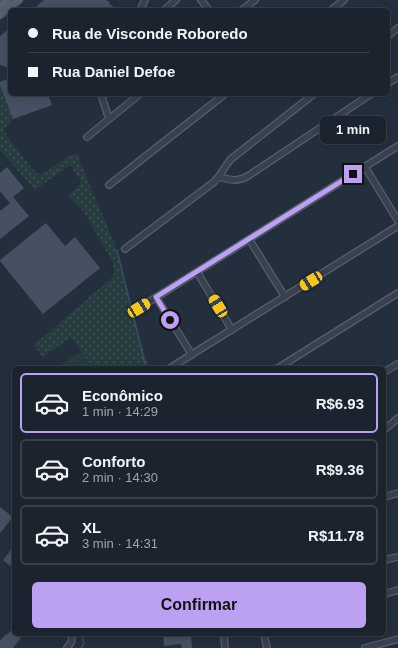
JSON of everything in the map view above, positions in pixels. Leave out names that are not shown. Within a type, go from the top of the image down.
[{"type":"main road","points":[[0,6],[8,0]]},
{"type":"main road","points":[[9,8],[19,0]]},
{"type":"main road","points":[[0,15],[8,9]]},
{"type":"street","points":[[166,8],[176,0]]},
{"type":"street","points":[[200,0],[207,8]]},
{"type":"street","points":[[245,8],[255,0]]},
{"type":"street","points":[[334,8],[344,0]]},
{"type":"street","points":[[390,34],[398,28]]},
{"type":"street","points":[[102,96],[109,119]]},
{"type":"street","points":[[87,137],[138,96]]},
{"type":"street","points":[[109,185],[223,96]]},
{"type":"street","points":[[125,249],[219,177],[231,160],[311,96]]},
{"type":"street","points":[[219,177],[240,180],[248,176],[368,96]]},
{"type":"street","points":[[139,308],[398,146]]},
{"type":"street","points":[[365,166],[398,221]]},
{"type":"street","points":[[173,366],[398,226]]},
{"type":"street","points":[[249,239],[285,297]]},
{"type":"street","points":[[196,272],[232,330]]},
{"type":"street","points":[[281,366],[398,293]]},
{"type":"street","points":[[156,297],[192,354]]},
{"type":"street","points":[[386,371],[398,364]]},
{"type":"street","points":[[386,428],[398,418]]},
{"type":"street","points":[[386,496],[398,493]]},
{"type":"street","points":[[386,560],[398,557]]},
{"type":"street","points":[[386,593],[398,590]]},
{"type":"street","points":[[67,648],[71,643],[71,636]]},
{"type":"street","points":[[224,636],[225,648]]},
{"type":"street","points":[[264,636],[267,648]]},
{"type":"street","points":[[365,648],[398,639]]},
{"type":"green space","points":[[0,85],[13,119],[3,130],[28,164],[40,176],[69,156],[77,154],[117,250],[148,366],[89,366],[90,365],[71,337],[43,357],[34,345],[114,276],[113,263],[84,212],[68,195],[80,185],[80,179],[70,165],[35,190],[0,150]]},
{"type":"green space","points":[[80,352],[89,365],[87,366],[59,366]]},
{"type":"building","points":[[44,0],[106,0],[113,6],[112,8],[34,8]]},
{"type":"building","points":[[8,30],[8,65],[6,67],[0,65],[0,36]]},
{"type":"building","points":[[8,79],[8,96],[49,96],[52,105],[13,119],[0,82]]},
{"type":"building","points":[[7,167],[24,188],[13,197],[29,216],[0,239],[0,211],[10,203],[0,191],[0,173]]},
{"type":"building","points":[[46,223],[65,246],[75,237],[100,268],[43,314],[0,260]]},
{"type":"building","points":[[0,507],[12,516],[12,518],[0,533]]},
{"type":"building","points":[[12,549],[12,567],[3,560]]},
{"type":"building","points":[[12,629],[12,636],[22,636],[13,648],[0,648],[0,641],[6,634],[7,635]]},
{"type":"building","points":[[163,636],[191,636],[192,648],[182,648],[181,644],[164,646]]},
{"type":"waterway","points":[[117,250],[146,366]]},
{"type":"waterway","points":[[81,648],[84,644],[82,636]]},
{"type":"route","points":[[170,320],[156,297],[353,174]]}]
